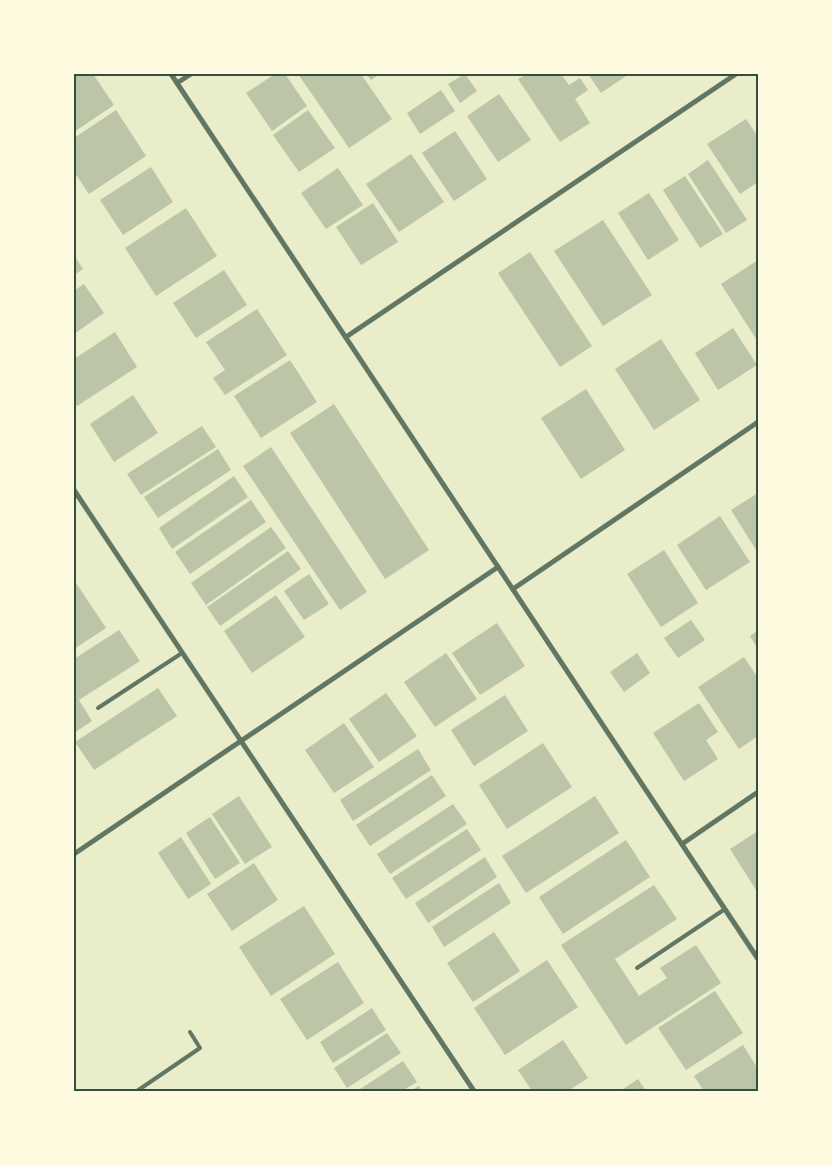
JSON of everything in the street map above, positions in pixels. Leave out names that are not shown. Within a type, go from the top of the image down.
[{"type":"street","points":[[171,74],[758,959]]},
{"type":"street","points":[[177,83],[191,74]]},
{"type":"street","points":[[346,337],[736,74]]},
{"type":"street","points":[[513,589],[758,422]]},
{"type":"street","points":[[74,490],[474,1091]]},
{"type":"street","points":[[74,854],[498,567]]},
{"type":"street","points":[[682,844],[758,792]]},
{"type":"lane","points":[[98,708],[182,653]]},
{"type":"lane","points":[[637,968],[725,909]]},
{"type":"lane","points":[[137,1091],[200,1048],[190,1032]]},
{"type":"building","points":[[79,74],[93,74],[114,105],[74,132],[74,77]]},
{"type":"building","points":[[275,74],[285,74],[307,106],[272,131],[246,93]]},
{"type":"building","points":[[298,74],[361,74],[392,119],[349,148]]},
{"type":"building","points":[[366,74],[380,74],[371,80]]},
{"type":"building","points":[[465,74],[477,91],[460,103],[448,84]]},
{"type":"building","points":[[527,74],[561,74],[569,85],[580,78],[588,90],[575,99],[590,123],[560,142],[518,79]]},
{"type":"building","points":[[588,74],[629,74],[601,93]]},
{"type":"building","points":[[441,90],[455,111],[420,134],[407,113]]},
{"type":"building","points":[[499,94],[531,140],[498,162],[467,116]]},
{"type":"building","points":[[116,110],[146,156],[89,194],[77,176],[74,178],[74,138]]},
{"type":"building","points":[[308,110],[335,148],[299,172],[273,135]]},
{"type":"building","points":[[746,119],[758,137],[758,182],[740,194],[707,144]]},
{"type":"building","points":[[455,131],[487,179],[454,201],[422,153]]},
{"type":"building","points":[[411,154],[444,202],[399,232],[366,184]]},
{"type":"building","points":[[708,160],[747,220],[726,233],[688,174]]},
{"type":"building","points":[[151,167],[173,202],[123,235],[100,200]]},
{"type":"building","points":[[338,168],[363,205],[326,229],[301,193]]},
{"type":"building","points":[[685,176],[723,234],[700,248],[663,190]]},
{"type":"building","points":[[649,193],[679,240],[648,260],[618,213]]},
{"type":"building","points":[[373,203],[398,242],[361,265],[336,227]]},
{"type":"building","points":[[186,208],[217,256],[156,296],[125,248]]},
{"type":"building","points":[[603,220],[652,295],[603,326],[554,251]]},
{"type":"building","points":[[530,252],[592,346],[560,367],[498,273]]},
{"type":"building","points":[[74,255],[83,269],[74,275]]},
{"type":"building","points":[[758,260],[758,342],[721,284]]},
{"type":"building","points":[[224,270],[247,305],[196,338],[173,303]]},
{"type":"building","points":[[84,284],[104,313],[74,334],[74,291]]},
{"type":"building","points":[[257,309],[287,355],[225,395],[213,378],[225,370],[206,342]]},
{"type":"building","points":[[733,328],[757,365],[718,390],[695,353]]},
{"type":"building","points":[[115,332],[137,367],[77,406],[74,401],[74,359]]},
{"type":"building","points":[[661,339],[700,400],[654,430],[615,369]]},
{"type":"building","points":[[290,360],[317,402],[261,438],[234,396]]},
{"type":"building","points":[[586,389],[625,450],[581,479],[541,418]]},
{"type":"building","points":[[133,395],[158,433],[114,462],[90,424]]},
{"type":"building","points":[[334,404],[429,550],[385,579],[290,433]]},
{"type":"building","points":[[202,426],[216,447],[141,495],[127,474]]},
{"type":"building","points":[[271,447],[367,592],[340,610],[243,466]]},
{"type":"building","points":[[218,449],[231,470],[158,518],[144,497]]},
{"type":"building","points":[[234,476],[248,497],[172,549],[159,528]]},
{"type":"building","points":[[758,493],[758,553],[731,510]]},
{"type":"building","points":[[251,500],[266,522],[190,574],[175,552]]},
{"type":"building","points":[[720,516],[750,562],[706,590],[677,545]]},
{"type":"building","points":[[271,527],[286,548],[206,605],[191,583]]},
{"type":"building","points":[[664,550],[698,603],[661,627],[627,574]]},
{"type":"building","points":[[288,551],[301,569],[220,626],[207,607]]},
{"type":"building","points":[[309,574],[329,604],[304,620],[284,591]]},
{"type":"building","points":[[74,580],[106,628],[74,649]]},
{"type":"building","points":[[276,595],[305,637],[252,673],[224,631]]},
{"type":"building","points":[[691,620],[705,640],[678,658],[664,638]]},
{"type":"building","points":[[497,623],[525,666],[480,695],[452,653]]},
{"type":"building","points":[[119,630],[140,661],[79,700],[92,721],[74,733],[74,659]]},
{"type":"building","points":[[758,630],[758,649],[750,636]]},
{"type":"building","points":[[446,653],[477,699],[435,727],[404,682]]},
{"type":"building","points":[[637,653],[650,673],[624,692],[610,672]]},
{"type":"building","points":[[744,657],[758,678],[758,736],[739,749],[698,687]]},
{"type":"building","points":[[158,688],[177,716],[94,770],[75,742]]},
{"type":"building","points":[[386,693],[417,736],[379,762],[349,719]]},
{"type":"building","points":[[505,695],[528,731],[474,766],[451,730]]},
{"type":"building","points":[[699,703],[718,732],[706,740],[718,759],[684,781],[653,733]]},
{"type":"building","points":[[344,723],[374,767],[334,793],[305,750]]},
{"type":"building","points":[[543,743],[572,787],[507,829],[479,785]]},
{"type":"building","points":[[418,749],[431,770],[353,821],[340,800]]},
{"type":"building","points":[[432,775],[446,796],[370,846],[356,825]]},
{"type":"building","points":[[239,796],[272,847],[245,864],[212,814]]},
{"type":"building","points":[[595,796],[619,833],[526,893],[502,856]]},
{"type":"building","points":[[453,804],[467,824],[390,874],[377,854]]},
{"type":"building","points":[[210,817],[240,863],[215,879],[186,833]]},
{"type":"building","points":[[467,829],[481,850],[406,899],[392,878]]},
{"type":"building","points":[[758,831],[758,893],[730,849]]},
{"type":"building","points":[[181,837],[211,884],[188,899],[158,853]]},
{"type":"building","points":[[626,840],[650,877],[563,934],[539,897]]},
{"type":"building","points":[[485,857],[497,877],[428,923],[415,903]]},
{"type":"building","points":[[254,863],[278,900],[232,931],[207,894]]},
{"type":"building","points":[[499,883],[511,903],[444,947],[432,927]]},
{"type":"building","points":[[654,885],[677,919],[615,959],[639,996],[667,978],[660,968],[696,945],[721,983],[626,1045],[561,945]]},
{"type":"building","points":[[304,906],[335,954],[271,996],[239,947]]},
{"type":"building","points":[[494,932],[520,971],[473,1002],[447,963]]},
{"type":"building","points":[[547,960],[578,1007],[505,1055],[474,1008]]},
{"type":"building","points":[[338,962],[364,1003],[307,1040],[280,999]]},
{"type":"building","points":[[715,991],[743,1033],[686,1070],[658,1028]]},
{"type":"building","points":[[372,1008],[386,1030],[333,1063],[320,1042]]},
{"type":"building","points":[[387,1033],[401,1053],[347,1088],[334,1068]]},
{"type":"building","points":[[563,1040],[588,1078],[568,1091],[532,1091],[518,1070]]},
{"type":"building","points":[[743,1045],[758,1069],[758,1091],[704,1091],[694,1076]]},
{"type":"building","points":[[403,1061],[417,1082],[402,1091],[357,1091]]},
{"type":"building","points":[[638,1079],[646,1091],[620,1091]]},
{"type":"building","points":[[419,1086],[422,1091],[410,1091]]}]
